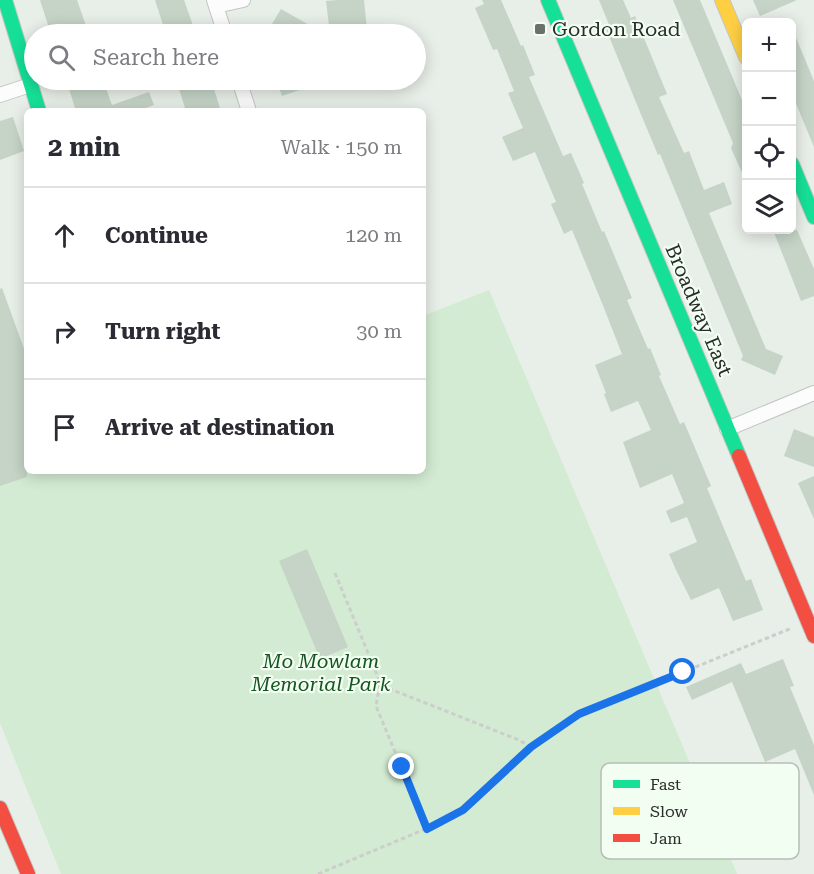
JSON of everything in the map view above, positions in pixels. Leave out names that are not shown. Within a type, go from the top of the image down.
[{"type":"street","points":[[5,0],[24,65]]},
{"type":"street","points":[[222,24],[215,3],[243,0]]},
{"type":"street","name":"Broadway East","points":[[548,0],[814,636]]},
{"type":"street","points":[[722,0],[742,46]]},
{"type":"street","points":[[0,95],[24,87]]},
{"type":"street","points":[[32,90],[38,108]]},
{"type":"street","points":[[242,90],[248,108]]},
{"type":"street","points":[[796,174],[814,217]]},
{"type":"street","points":[[727,429],[814,393]]},
{"type":"street","points":[[0,808],[28,874]]},
{"type":"path","points":[[335,573],[378,677],[380,691],[376,706],[427,829]]},
{"type":"path","points":[[318,874],[427,829],[463,810],[531,747],[579,714],[808,622]]},
{"type":"path","points":[[380,691],[390,689],[519,740],[531,747]]},
{"type":"green space","name":"Mo Mowlam Memorial Park","points":[[489,290],[690,763],[601,763],[601,859],[731,859],[737,874],[61,874],[0,723],[0,485],[28,474],[426,474],[426,315]]},
{"type":"building","points":[[40,0],[77,0],[85,24],[48,24]]},
{"type":"building","points":[[155,0],[184,0],[192,24],[163,24]]},
{"type":"building","points":[[364,0],[366,24],[329,24],[326,1]]},
{"type":"building","points":[[482,0],[501,0],[521,46],[523,45],[535,75],[529,77],[563,156],[571,153],[602,232],[604,231],[632,298],[627,300],[648,349],[650,348],[661,375],[659,376],[680,424],[684,422],[711,486],[707,488],[746,581],[751,579],[763,610],[733,621],[719,588],[691,600],[676,570],[669,554],[697,542],[687,517],[671,523],[666,511],[684,503],[672,474],[640,488],[623,442],[651,430],[638,401],[611,412],[595,365],[622,354],[604,308],[572,230],[564,234],[551,204],[556,202],[535,152],[513,161],[502,137],[523,128],[508,93],[514,91],[497,49],[493,50],[475,8],[484,4]]},
{"type":"building","points":[[599,0],[623,0],[631,18],[635,16],[667,94],[659,97],[684,153],[689,151],[704,190],[724,182],[732,204],[709,213],[766,349],[783,356],[775,375],[741,360],[743,356],[606,29],[610,27]]},
{"type":"building","points":[[673,0],[700,0],[742,100],[742,173],[731,148],[733,143]]},
{"type":"building","points":[[753,0],[797,0],[760,16]]},
{"type":"building","points":[[281,9],[307,24],[272,24]]},
{"type":"building","points":[[796,38],[814,81],[814,147],[796,104]]},
{"type":"building","points":[[69,90],[107,90],[112,105],[149,92],[154,105],[146,108],[75,108]]},
{"type":"building","points":[[179,90],[214,90],[220,108],[185,108]]},
{"type":"building","points":[[280,90],[300,90],[282,96]]},
{"type":"building","points":[[13,117],[24,151],[0,160],[0,121]]},
{"type":"building","points":[[797,230],[814,269],[814,296],[801,301],[775,234],[796,234]]},
{"type":"building","points":[[2,288],[24,349],[24,474],[27,474],[27,477],[0,486],[0,289]]},
{"type":"building","points":[[794,429],[814,437],[814,467],[784,456]]},
{"type":"building","points":[[814,476],[814,519],[798,483]]},
{"type":"building","points":[[307,549],[348,647],[320,659],[279,561]]},
{"type":"building","points":[[783,659],[794,686],[790,687],[814,745],[814,795],[795,749],[765,762],[732,682],[692,700],[686,687],[741,663],[746,674]]},
{"type":"traffic: fast","points":[[5,0],[24,62]]},
{"type":"traffic: fast","points":[[548,0],[739,456]]},
{"type":"traffic: fast","points":[[33,90],[38,108]]},
{"type":"traffic: fast","points":[[796,174],[814,217]]},
{"type":"traffic: slow","points":[[722,0],[742,48]]},
{"type":"traffic: jam","points":[[739,456],[814,636]]},
{"type":"traffic: jam","points":[[0,808],[28,874]]},
{"type":"place","name":"Gordon Road","points":[[540,29]]},
{"type":"route","points":[[402,767],[427,829],[463,810],[531,747],[579,714],[683,672]]}]
